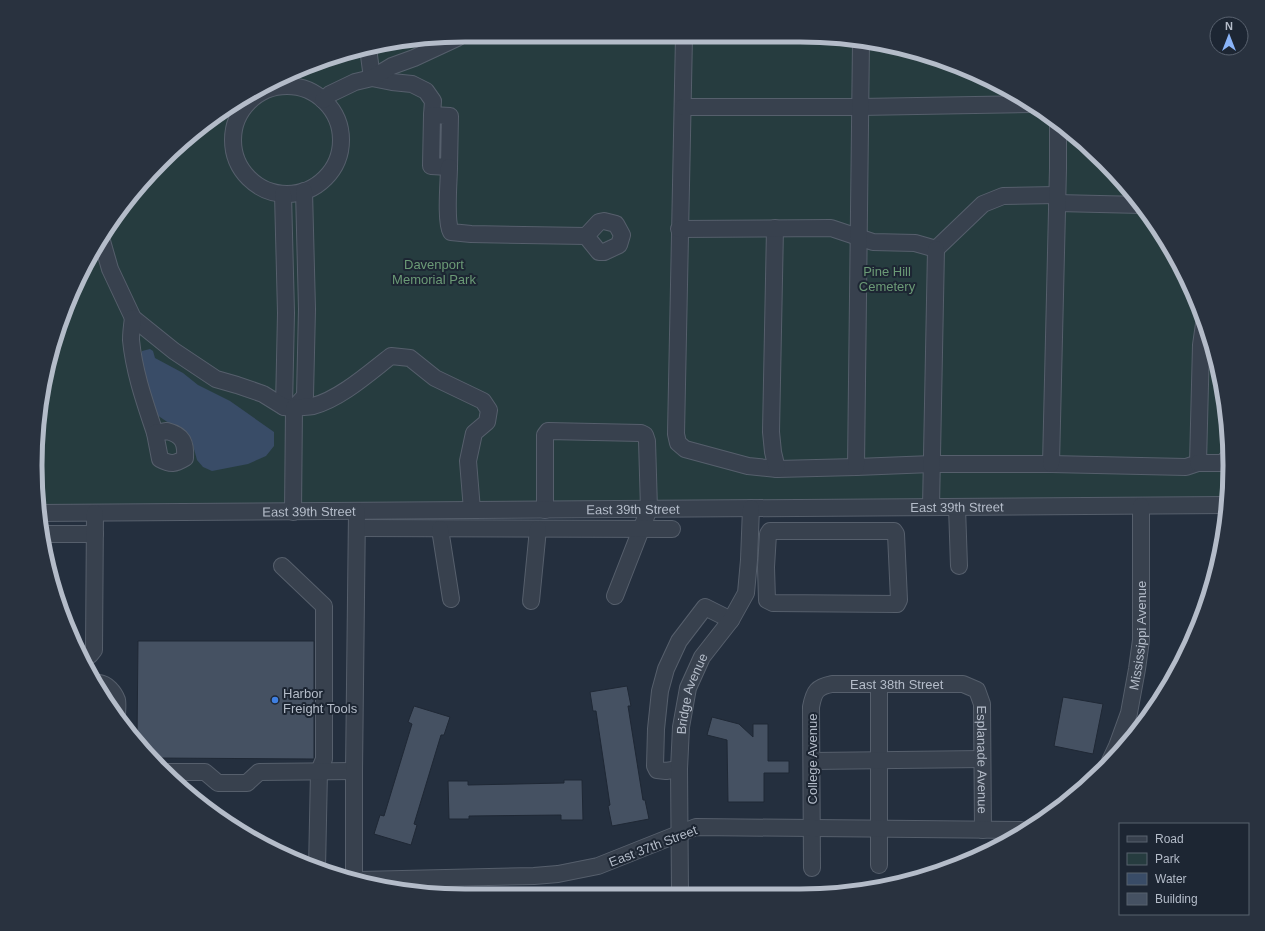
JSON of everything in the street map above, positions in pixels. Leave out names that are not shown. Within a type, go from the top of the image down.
[{"type":"street","points":[[684,42],[676,434],[678,443],[685,449],[748,466],[777,469],[932,464],[1051,464],[1186,467],[1198,464],[1223,463]]},
{"type":"street","points":[[323,100],[330,94],[355,82],[372,78],[392,66],[414,58],[447,43]]},
{"type":"street","points":[[856,467],[861,47]]},
{"type":"street","points":[[369,53],[372,78]]},
{"type":"street","points":[[372,78],[412,84],[426,91],[432,101],[432,166],[449,166],[448,218],[451,232],[471,234],[586,236]]},
{"type":"street","points":[[240,107],[235,123],[232,142],[236,160],[246,176],[259,186],[283,194],[304,191],[319,183],[334,166],[340,150],[339,127],[335,115],[323,100],[312,92],[294,86],[276,87]]},
{"type":"street","points":[[683,107],[860,107],[1020,104]]},
{"type":"street","points":[[1051,464],[1058,131]]},
{"type":"street","points":[[289,407],[305,396],[307,310],[304,191]]},
{"type":"street","points":[[283,194],[293,512]]},
{"type":"street","points":[[931,507],[936,249],[983,204],[1003,196],[1133,205]]},
{"type":"street","points":[[775,228],[770,432],[777,469]]},
{"type":"street","points":[[680,229],[831,228],[873,242],[915,243],[936,249]]},
{"type":"street","points":[[104,246],[110,269],[133,318],[174,351],[216,379],[263,394],[289,407],[312,406],[326,401],[350,387],[391,356],[410,358],[435,378],[483,401],[489,410],[487,422],[474,433],[468,462],[472,510]]},
{"type":"street","points":[[133,318],[131,338],[135,363],[143,398],[155,433]]},
{"type":"street","points":[[1198,464],[1203,334]]},
{"type":"street","points":[[545,510],[545,435],[548,431],[641,433],[645,435],[647,441],[649,509],[615,596]]},
{"type":"street","name":"East 39th Street","points":[[45,513],[1221,505]]},
{"type":"street","name":"Mississippi Avenue","points":[[1119,744],[1129,713],[1141,640],[1141,506]]},
{"type":"street","points":[[957,507],[959,566]]},
{"type":"street","name":"Bridge Avenue","points":[[680,889],[679,769],[681,727],[688,688],[702,657],[731,620],[746,593],[749,567],[751,508]]},
{"type":"street","points":[[354,874],[357,511]]},
{"type":"street","points":[[87,655],[90,655],[94,650],[95,513]]},
{"type":"street","points":[[357,528],[672,529]]},
{"type":"street","points":[[440,529],[451,599]]},
{"type":"street","points":[[531,601],[538,529]]},
{"type":"street","points":[[894,531],[896,534],[899,600],[897,604],[773,603],[767,600],[766,567],[768,534],[770,532],[894,531]]},
{"type":"street","points":[[48,534],[95,534]]},
{"type":"street","points":[[282,566],[324,606],[324,759],[319,771],[317,862]]},
{"type":"street","points":[[749,567],[766,567]]},
{"type":"street","points":[[679,769],[666,771],[657,770],[655,766],[656,729],[660,691],[666,669],[680,641],[705,607],[731,620]]},
{"type":"street","name":"East 38th Street","points":[[816,690],[832,684],[963,684],[977,690]]},
{"type":"street","points":[[879,684],[880,865]]},
{"type":"street","points":[[104,685],[111,689],[117,701],[117,706]]},
{"type":"street","name":"College Avenue","points":[[812,868],[811,707],[812,698],[816,690]]},
{"type":"street","name":"Esplanade Avenue","points":[[977,690],[982,704],[983,830]]},
{"type":"street","points":[[812,761],[982,760]]},
{"type":"street","points":[[173,772],[205,772],[218,783],[247,783],[259,772],[354,771]]},
{"type":"street","name":"East 37th Street","points":[[404,884],[558,874],[598,866],[696,827],[1014,830]]},
{"type":"green space","points":[[466,42],[827,43],[882,50],[909,56],[962,74],[1035,113],[1079,147],[1118,186],[1152,230],[1179,278],[1201,329],[1209,356],[1215,383],[1222,438],[1223,466],[1221,500],[665,501],[44,505],[42,466],[43,438],[50,383],[64,329],[74,303],[99,254],[113,230],[147,186],[186,147],[230,113],[254,99],[303,74],[329,64],[383,50],[438,43]]},
{"type":"water","points":[[150,349],[153,351],[155,358],[183,373],[198,385],[230,401],[274,432],[274,446],[266,456],[248,464],[212,471],[203,467],[197,460],[191,438],[157,415],[151,400],[141,357],[142,351]]},
{"type":"building","points":[[138,641],[314,641],[314,759],[159,758],[137,732]]},
{"type":"building","points":[[627,686],[631,706],[628,706],[643,800],[645,800],[649,819],[612,826],[608,806],[610,805],[596,711],[593,711],[590,692]]},
{"type":"building","points":[[1063,697],[1103,704],[1093,754],[1054,746]]},
{"type":"building","points":[[414,706],[450,717],[444,735],[441,735],[414,824],[417,825],[411,845],[374,834],[380,815],[384,816],[412,724],[408,722]]},
{"type":"building","points":[[712,717],[739,724],[753,737],[753,724],[768,724],[768,761],[789,761],[789,773],[764,773],[764,802],[728,802],[727,740],[707,735]]},
{"type":"building","points":[[564,780],[582,780],[583,820],[561,820],[561,815],[469,816],[469,819],[449,819],[448,781],[468,781],[468,785],[564,783]]},
{"type":"place","name":"Harbor Freight Tools","points":[[275,700]]},
{"type":"park label","name":"Davenport Memorial Park","points":[[434,272]]},
{"type":"park label","name":"Pine Hill Cemetery","points":[[887,278]]}]
